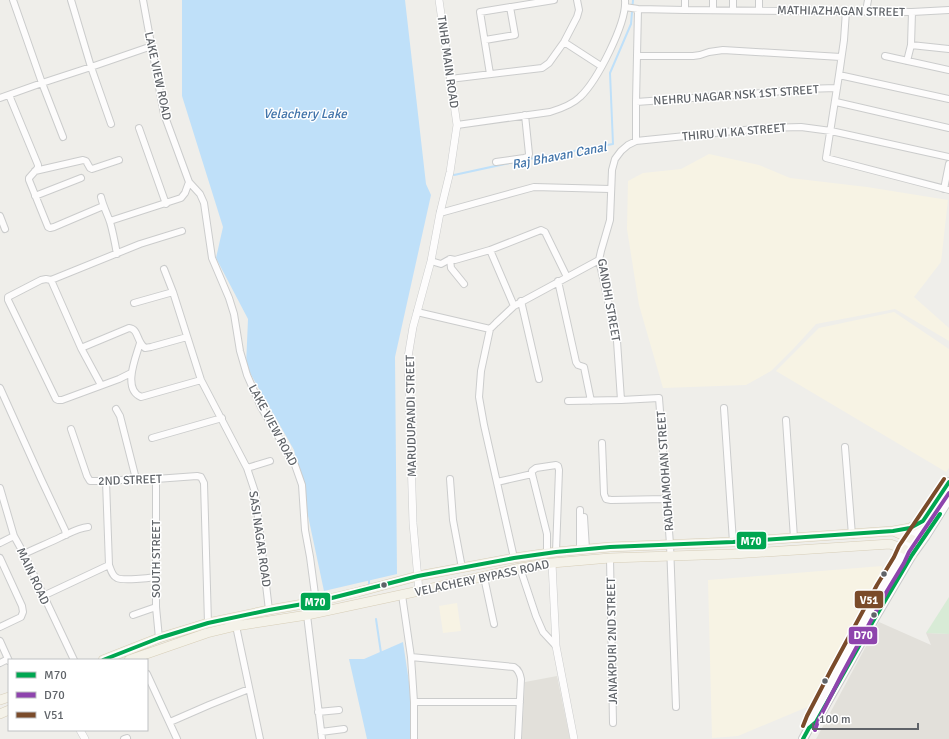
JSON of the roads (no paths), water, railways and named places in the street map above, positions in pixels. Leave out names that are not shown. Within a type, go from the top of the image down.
[{"type":"main road","points":[[810,728],[812,719],[822,699],[904,549],[949,482]]},
{"type":"main road","points":[[803,739],[816,722],[912,555],[949,499]]},
{"type":"main road","points":[[893,532],[910,528],[923,521]]},
{"type":"main road","name":"VELACHERY BYPASS ROAD","points":[[106,659],[159,638],[208,624],[270,610],[316,602],[418,576],[514,558],[610,547],[733,542],[893,532],[920,543]]},
{"type":"main road","name":"VELACHERY BYPASS ROAD","points":[[139,658],[207,633],[236,626],[307,615],[520,568],[552,563],[610,558],[733,554],[890,544],[904,549],[912,555]]},
{"type":"street","points":[[13,0],[42,83],[63,137]]},
{"type":"street","points":[[71,0],[91,67],[111,124]]},
{"type":"street","name":"LAKE VIEW ROAD","points":[[143,0],[164,114],[189,182],[200,194],[204,203],[212,258],[234,314],[240,351],[247,376],[260,407],[295,465],[302,485],[305,530],[316,602]]},
{"type":"street","name":"TNHB MAIN ROAD","points":[[439,0],[457,125]]},
{"type":"street","points":[[490,74],[480,12],[554,0]]},
{"type":"street","points":[[450,79],[542,68],[549,63],[564,42],[577,17],[579,10],[577,0]]},
{"type":"street","points":[[685,0],[685,10]]},
{"type":"street","points":[[713,0],[713,10]]},
{"type":"street","points":[[733,0],[733,10]]},
{"type":"street","points":[[759,0],[759,10]]},
{"type":"street","points":[[866,11],[868,0]]},
{"type":"street","points":[[457,125],[550,112],[564,107],[579,98],[589,86],[616,37],[626,5]]},
{"type":"street","name":"MATHIAZHAGAN STREET","points":[[626,5],[637,9],[685,10],[912,12],[949,10]]},
{"type":"street","points":[[485,40],[514,35],[510,7]]},
{"type":"street","points":[[636,141],[637,9]]},
{"type":"street","points":[[846,11],[836,102],[826,158],[946,189],[949,164]]},
{"type":"street","points":[[907,61],[911,46],[912,12]]},
{"type":"street","points":[[564,42],[601,66]]},
{"type":"street","points":[[0,98],[152,46]]},
{"type":"street","points":[[911,46],[949,49]]},
{"type":"street","points":[[636,56],[693,56],[723,50],[841,57]]},
{"type":"street","points":[[885,56],[949,70]]},
{"type":"street","points":[[839,75],[949,99]]},
{"type":"street","name":"NEHRU NAGAR NSK 1ST STREET","points":[[636,102],[763,94],[803,88],[837,88]]},
{"type":"street","points":[[9,95],[37,169]]},
{"type":"street","points":[[836,102],[949,128]]},
{"type":"street","points":[[496,162],[528,157],[529,154],[525,116]]},
{"type":"street","name":"MARUDUPANDI STREET","points":[[419,591],[413,523],[408,357],[450,172],[457,125]]},
{"type":"street","name":"THIRU VI KA STREET","points":[[636,141],[765,128],[801,127],[831,131],[949,157]]},
{"type":"street","points":[[139,128],[166,204]]},
{"type":"street","name":"GANDHI STREET","points":[[621,400],[616,341],[599,260],[610,220],[610,189],[615,159],[628,145],[636,141]]},
{"type":"street","points":[[104,207],[51,228],[48,227],[29,178],[37,169],[83,160],[86,161],[92,169],[119,160]]},
{"type":"street","points":[[35,196],[82,178]]},
{"type":"street","points":[[110,221],[181,198],[185,193],[189,182]]},
{"type":"street","points":[[440,214],[534,187],[610,189]]},
{"type":"street","points":[[102,197],[104,207],[110,221],[117,254]]},
{"type":"street","points":[[0,216],[5,229]]},
{"type":"street","points":[[431,261],[441,264],[450,259],[455,260],[490,250],[538,230],[544,230],[567,277]]},
{"type":"street","points":[[131,373],[119,379],[62,400],[56,399],[8,300],[8,297],[41,280],[51,280],[140,244],[182,231]]},
{"type":"street","points":[[490,250],[514,306]]},
{"type":"street","points":[[450,259],[451,268],[464,284]]},
{"type":"street","points":[[514,558],[484,425],[480,397],[481,371],[490,329],[521,301],[599,260]]},
{"type":"street","name":"SASI NAGAR ROAD","points":[[164,269],[174,292],[201,380],[247,468],[254,492],[270,610]]},
{"type":"street","points":[[51,280],[81,348],[101,385]]},
{"type":"street","points":[[558,281],[576,362],[578,365],[584,367],[591,401]]},
{"type":"street","points":[[134,303],[174,292]]},
{"type":"street","points":[[521,301],[539,379]]},
{"type":"street","points":[[417,312],[490,329]]},
{"type":"street","points":[[81,348],[129,328],[133,328],[135,330],[140,343],[145,348],[187,337]]},
{"type":"street","points":[[140,343],[131,373],[132,387],[137,396],[141,397],[201,380]]},
{"type":"street","points":[[0,388],[66,530],[66,535]]},
{"type":"street","name":"RADHAMOHAN STREET","points":[[621,400],[659,398],[670,544],[676,707]]},
{"type":"street","points":[[568,401],[621,400]]},
{"type":"street","points":[[724,408],[733,542]]},
{"type":"street","points":[[116,409],[120,416],[136,479]]},
{"type":"street","points":[[152,438],[222,418]]},
{"type":"street","points":[[786,420],[794,538]]},
{"type":"street","name":"2ND STREET","points":[[71,429],[90,481],[201,477],[204,484],[208,624]]},
{"type":"street","points":[[602,443],[604,494],[606,499],[667,499]]},
{"type":"street","points":[[845,447],[852,535]]},
{"type":"street","points":[[247,468],[270,461]]},
{"type":"street","points":[[556,465],[558,466],[559,470],[551,553],[532,470],[556,465]]},
{"type":"street","points":[[497,482],[532,474]]},
{"type":"street","name":"SOUTH STREET","points":[[156,479],[156,607],[159,638]]},
{"type":"street","points":[[450,479],[453,520],[462,568]]},
{"type":"street","points":[[106,481],[109,565],[113,575],[117,578],[140,579],[156,577]]},
{"type":"street","name":"MAIN ROAD","points":[[0,488],[14,536],[74,659]]},
{"type":"street","points":[[580,510],[583,550]]},
{"type":"street","points":[[583,550],[584,517]]},
{"type":"street","points":[[24,554],[82,528],[88,527]]},
{"type":"street","points":[[0,543],[14,536]]},
{"type":"street","points":[[0,558],[22,606],[23,612],[21,617],[0,627]]},
{"type":"street","name":"JANAKPURI 2ND STREET","points":[[610,558],[613,723]]},
{"type":"street","points":[[552,563],[556,646],[574,739]]},
{"type":"street","points":[[43,596],[109,565]]},
{"type":"street","points":[[520,568],[543,632],[556,646]]},
{"type":"street","points":[[484,576],[494,624]]},
{"type":"street","points":[[402,595],[411,657],[414,702],[414,739]]},
{"type":"street","points":[[133,615],[156,607]]},
{"type":"street","points":[[307,615],[322,739]]},
{"type":"street","points":[[236,626],[260,739]]},
{"type":"street","points":[[0,641],[9,659]]},
{"type":"street","points":[[411,657],[514,667],[517,669],[521,679],[518,739]]},
{"type":"street","points":[[148,676],[177,739]]},
{"type":"street","points":[[170,722],[249,689]]},
{"type":"street","points":[[414,702],[520,702]]},
{"type":"street","points":[[318,712],[340,710]]},
{"type":"street","points":[[321,732],[344,729]]},
{"type":"water","name":"Velachery Lake","points":[[182,0],[405,0],[426,184],[431,195],[395,357],[397,574],[324,591],[294,450],[246,366],[248,319],[216,258],[223,227],[182,96]]},
{"type":"water","points":[[403,642],[410,689],[411,739],[367,739],[349,659],[364,659]]},
{"type":"waterway","name":"Raj Bhavan Canal","points":[[529,159],[613,144],[610,73],[631,24],[633,0]]},
{"type":"waterway","name":"Raj Bhavan Canal","points":[[454,175],[514,162]]},
{"type":"waterway","points":[[369,578],[369,584]]},
{"type":"waterway","points":[[376,619],[381,653]]}]
